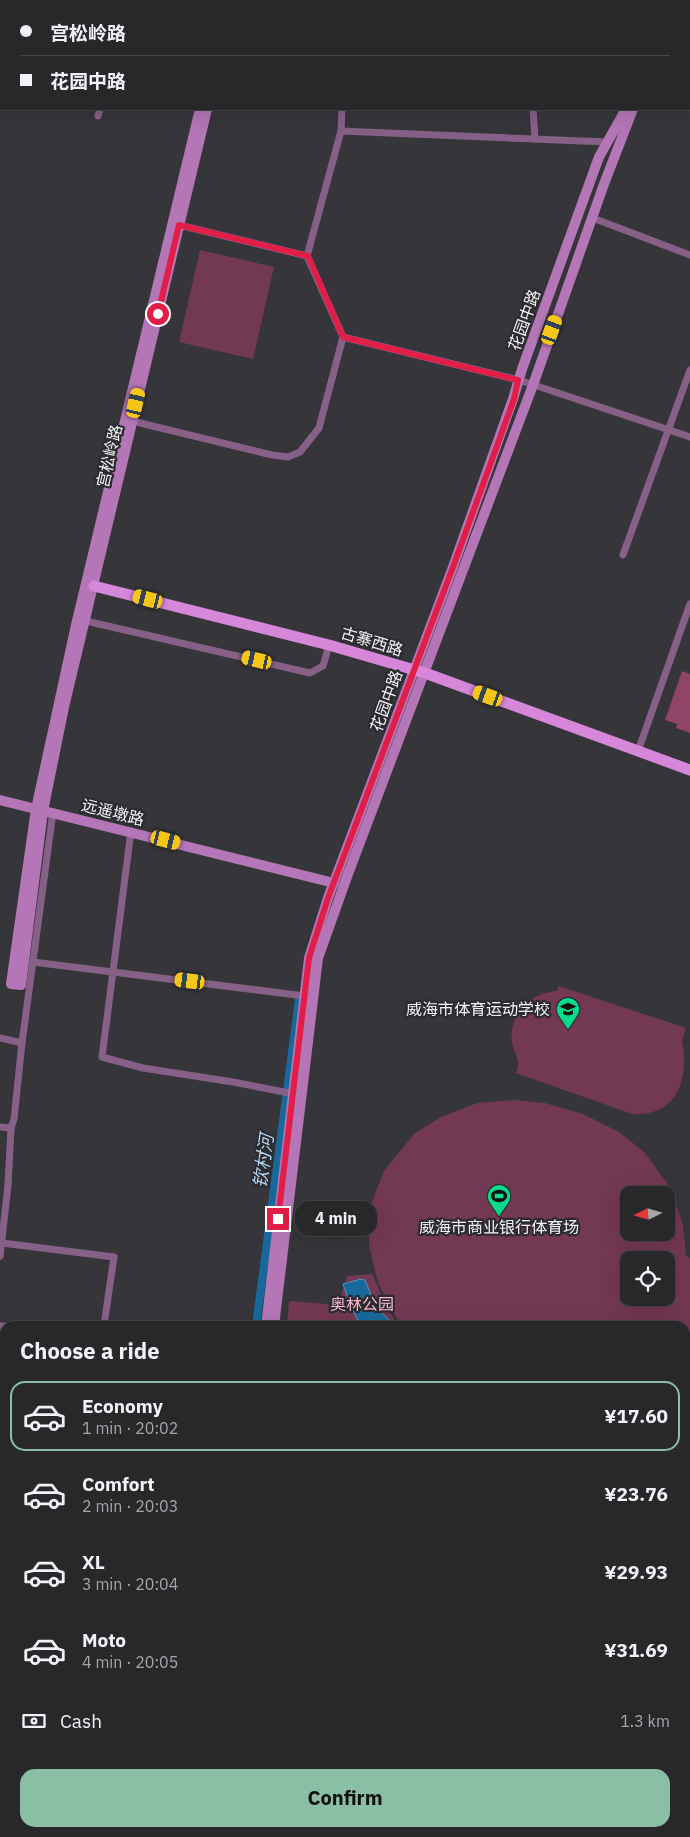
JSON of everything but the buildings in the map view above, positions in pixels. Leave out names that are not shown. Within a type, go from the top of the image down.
[{"type":"main road","points":[[44,811],[21,985],[11,984],[44,811],[76,625],[200,110]]},
{"type":"main road","name":"宫松岭路","points":[[44,811],[64,707],[207,110]]},
{"type":"main road","name":"花园中路","points":[[266,1321],[289,1093],[305,996],[309,958],[334,883],[419,672],[518,380],[599,157],[625,110]]},
{"type":"main road","points":[[275,1321],[318,958],[419,672],[533,385],[604,184],[633,110]]},
{"type":"main road","name":"古寨西路","points":[[94,586],[329,645],[419,672],[690,770]]},
{"type":"main road","name":"远遥墩路","points":[[0,800],[131,831],[334,883]]},
{"type":"street","points":[[132,421],[272,456],[288,457],[300,452],[319,428],[343,337],[308,256],[341,131],[342,110]]},
{"type":"street","points":[[533,110],[535,138]]},
{"type":"street","points":[[341,131],[608,142]]},
{"type":"street","points":[[598,220],[690,255]]},
{"type":"street","points":[[179,225],[308,256]]},
{"type":"street","points":[[343,337],[518,380],[690,437]]},
{"type":"street","points":[[624,555],[690,370]]},
{"type":"street","points":[[638,751],[690,604]]},
{"type":"street","points":[[86,621],[310,673],[323,666],[329,645]]},
{"type":"street","points":[[0,1256],[8,1185],[11,1128],[14,1119],[33,962],[44,811]]},
{"type":"street","points":[[131,831],[102,1057],[143,1068],[289,1093]]},
{"type":"street","points":[[33,962],[305,996]]},
{"type":"street","points":[[0,1038],[22,1043]]},
{"type":"street","points":[[0,1127],[11,1128]]},
{"type":"street","points":[[2,1242],[114,1257],[104,1321]]},
{"type":"green space","points":[[200,250],[274,267],[253,359],[179,342]]},
{"type":"green space","points":[[559,986],[686,1028],[682,1040],[684,1069],[676,1093],[669,1102],[659,1109],[647,1113],[632,1114],[516,1073],[518,1061],[512,1043],[512,1033],[517,1014],[530,1001],[538,996],[557,991]]},
{"type":"green space","name":"威海市商业银行体育场","points":[[514,1100],[545,1103],[583,1114],[619,1132],[644,1152],[669,1186],[620,1186],[620,1241],[675,1241],[675,1202],[683,1224],[686,1256],[690,1258],[690,1321],[398,1321],[378,1283],[369,1245],[369,1210],[384,1171],[414,1134],[441,1117],[477,1103]]},
{"type":"green space","name":"奥林公园","points":[[372,1274],[395,1321],[287,1321],[289,1301],[338,1305],[347,1276]]},
{"type":"shaded area","points":[[682,671],[690,674],[690,733],[676,728],[677,724],[665,720]]},
{"type":"water","points":[[361,1279],[365,1280],[379,1310],[390,1321],[358,1321],[343,1284]]},
{"type":"waterway","name":"钦村河","points":[[257,1321],[299,999]]},
{"type":"place","name":"威海市体育运动学校","points":[[568,1030]]},
{"type":"place","name":"威海市商业银行体育场","points":[[499,1217]]},
{"type":"route","points":[[158,314],[179,225],[308,256],[343,337],[518,380],[514,399],[453,567],[328,898],[309,958],[278,1219]]}]
